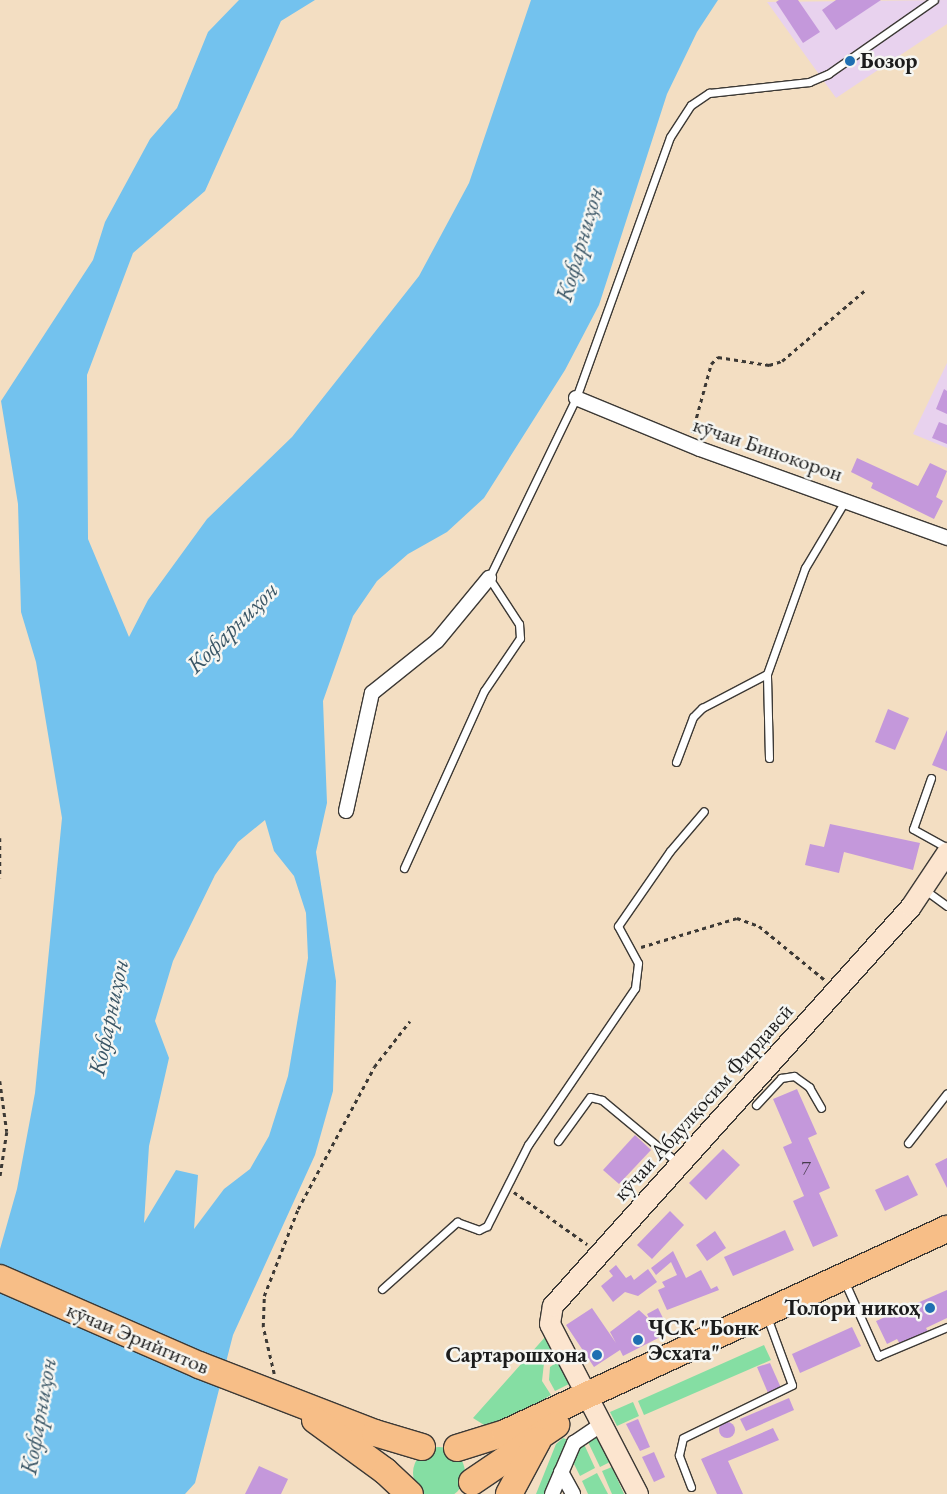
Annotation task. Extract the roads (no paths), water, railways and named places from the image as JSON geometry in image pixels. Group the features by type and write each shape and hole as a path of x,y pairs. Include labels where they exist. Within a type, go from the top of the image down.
{"highway":[{"path":"593,1408 947,1229"},
{"path":"457,1448 544,1424 593,1408 770,1322 947,1241"},
{"name":"кӯчаи Эрийгитов","path":"0,1278 99,1324 278,1393 366,1430 422,1447"},
{"name":"кӯчаи Эрийгитов","path":"278,1393 385,1471 410,1494"},
{"path":"470,1488 544,1424"},
{"path":"508,1494 544,1424"},
{"path":"410,1494 406,1467 422,1447 443,1443 457,1448 470,1462 470,1488"}],"street":[{"name":"кӯчаи Бинокорон","path":"576,398 688,444 947,538"},
{"path":"346,811 372,693 437,641 489,578"},
{"name":"кӯчаи Абдулқосим Фирдавсӣ","path":"638,1494 550,1324 553,1306 924,890 947,853"},
{"path":"552,1494 593,1408"},
{"path":"561,1472 573,1494"}],"lane":[{"path":"404,868 484,691 520,638 516,617 489,578 576,398 670,137 691,105 709,93 731,88 809,82 828,74 934,0"},
{"path":"769,758 767,674 804,568 846,500"},
{"path":"676,762 694,717 702,708 767,674"},
{"path":"931,778 913,830 947,848"},
{"path":"382,1289 458,1222 479,1230 487,1226 509,1188 528,1145 635,988 638,964 618,926 670,851 704,811"},
{"path":"924,890 947,906"},
{"path":"756,1105 781,1078 794,1076 809,1087 821,1108"},
{"path":"908,1143 947,1093"},
{"path":"558,1141 590,1097 602,1100 680,1164"},
{"path":"847,1287 878,1356 947,1327"},
{"path":"691,1487 679,1454 683,1438 792,1385 770,1322"}],"water":[{"name":"Кофарниҳон","path":"239,0 315,0 281,21 205,191 133,253 87,375 88,539 129,637 148,600 207,519 292,437 419,276 469,183 531,0 718,0 697,32 667,94 599,305 565,370 484,498 447,532 408,554 377,581 353,616 323,701 327,803 316,852 336,981 333,1091 315,1155 233,1335 195,1483 185,1494 0,1494 0,1249 17,1189 35,1093 62,818 36,662 21,612 18,504 1,401 93,260 105,222 150,139 177,108 208,32","holes":["265,820 274,851 294,876 306,913 308,958 288,1076 269,1136 250,1169 224,1189 194,1229 198,1175 176,1170 144,1223 149,1146 169,1058 155,1021 173,961 215,875 238,842"]}],"place":[{"name":"Бозор","path":"850,61"},
{"name":"Толори никоҳ","path":"930,1308"},
{"name":"ҶСК \"Бонк Эсхата\"","path":"638,1340"},
{"name":"Сартарошхона","path":"597,1355"}]}
